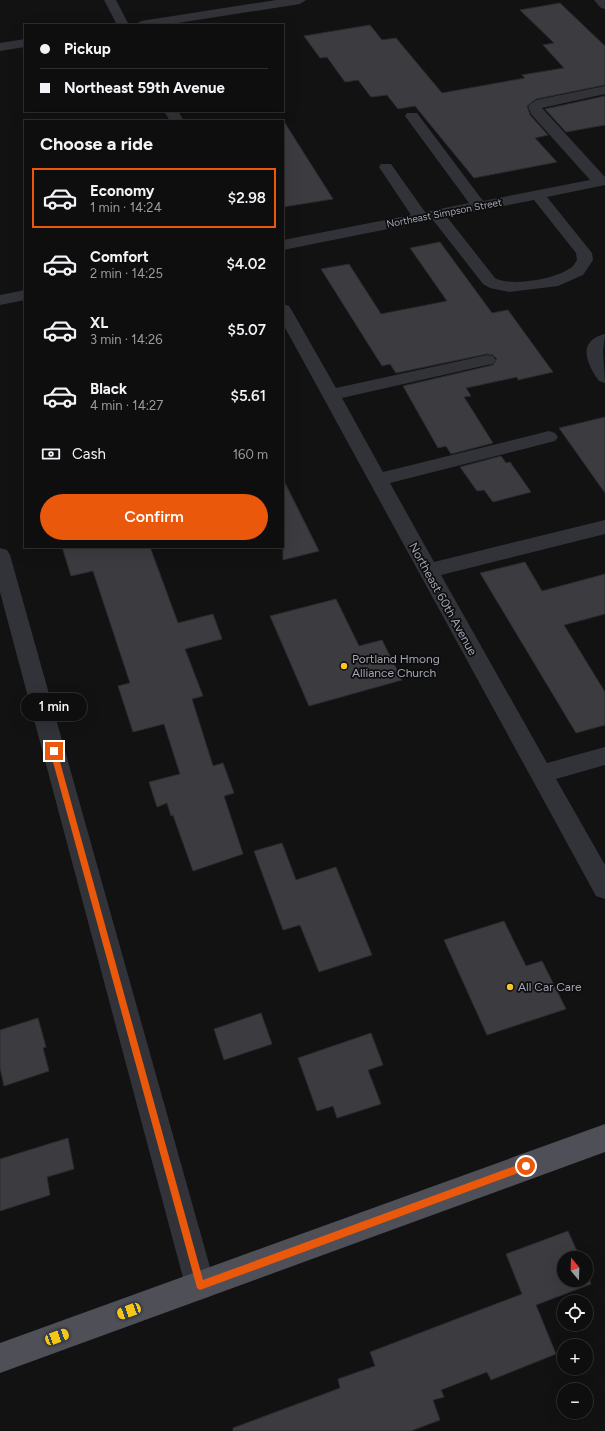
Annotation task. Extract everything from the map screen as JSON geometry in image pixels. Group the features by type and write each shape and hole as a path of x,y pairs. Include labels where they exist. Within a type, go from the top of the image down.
{"main road":[{"path":"0,1358 605,1138"}],"street":[{"path":"110,0 123,24"},
{"path":"147,24 300,0"},
{"path":"600,0 605,5"},
{"path":"0,47 24,43"},
{"path":"602,182 536,111 535,106 540,103 605,90"},
{"path":"412,116 479,206"},
{"path":"386,168 489,280 496,285 509,287 558,281 577,272 585,260 584,253 538,195"},
{"name":"Northeast Simpson Street","path":"284,245 602,182"},
{"path":"0,300 24,295"},
{"name":"Northeast 60th Avenue","path":"284,311 605,888"},
{"path":"605,339 599,341 594,353 596,366 605,377"},
{"path":"332,395 487,360"},
{"path":"378,480 548,437"},
{"path":"428,571 605,527"},
{"path":"0,555 200,1285"},
{"path":"541,774 605,756"}],"building":[{"path":"560,3 605,46 605,85 536,99 527,106 530,115 548,135 535,138 557,162 474,178 415,106 398,109 387,95 371,97 358,80 345,82 327,57 320,58 304,36 370,25 382,40 396,38 442,93 525,78 522,75 564,68 543,45 554,43 520,10"},
{"path":"605,96 605,125 566,132 545,109"},
{"path":"284,122 333,199 284,207"},
{"path":"440,242 492,313 508,310 553,372 518,380 517,377 466,388 471,396 464,397 493,443 451,454 446,446 438,448 403,386 493,365 497,359 493,355 487,354 396,373 390,364 382,366 321,269 349,264 381,314 447,301 410,248"},
{"path":"605,417 605,493 559,428"},
{"path":"501,456 506,463 510,462 531,492 493,502 484,490 477,491 460,467"},
{"path":"284,481 319,551 283,560 284,548"},
{"path":"62,548 150,548 178,623 213,614 222,639 185,649 203,696 192,699 213,766 223,763 234,793 224,796 243,854 193,871 173,815 171,816 167,803 157,807 149,782 180,774 164,724 133,732 118,686 130,683 93,571 71,576"},
{"path":"525,562 542,591 605,574 605,614 564,625 605,692 605,725 576,733 480,573"},
{"name":"Portland Hmong Alliance Church","path":"336,599 359,646 382,640 402,680 309,706 270,616"},
{"path":"282,843 296,880 336,867 372,955 319,972 300,925 283,930 254,851"},
{"name":"All Car Care","path":"504,921 526,966 542,961 566,1009 487,1035 444,940"},
{"path":"261,1013 272,1044 224,1060 214,1029"},
{"path":"38,1018 46,1047 43,1048 49,1071 4,1086 0,1068 0,1030"},
{"path":"371,1033 383,1065 368,1070 381,1104 337,1118 333,1106 317,1111 298,1058"},
{"path":"68,1138 74,1169 47,1177 50,1195 0,1211 0,1159"},
{"path":"568,1231 577,1251 557,1251 557,1287 583,1287 562,1295 557,1295 557,1297 536,1305 556,1354 491,1380 487,1372 441,1390 444,1397 433,1400 440,1420 411,1431 233,1431 233,1428 340,1388 338,1379 375,1366 370,1352 522,1294 506,1254"}],"place":[{"name":"Portland Hmong Alliance Church","path":"344,666"},
{"name":"All Car Care","path":"510,987"}],"route":[{"path":"54,751 200,1285 526,1166"}]}
